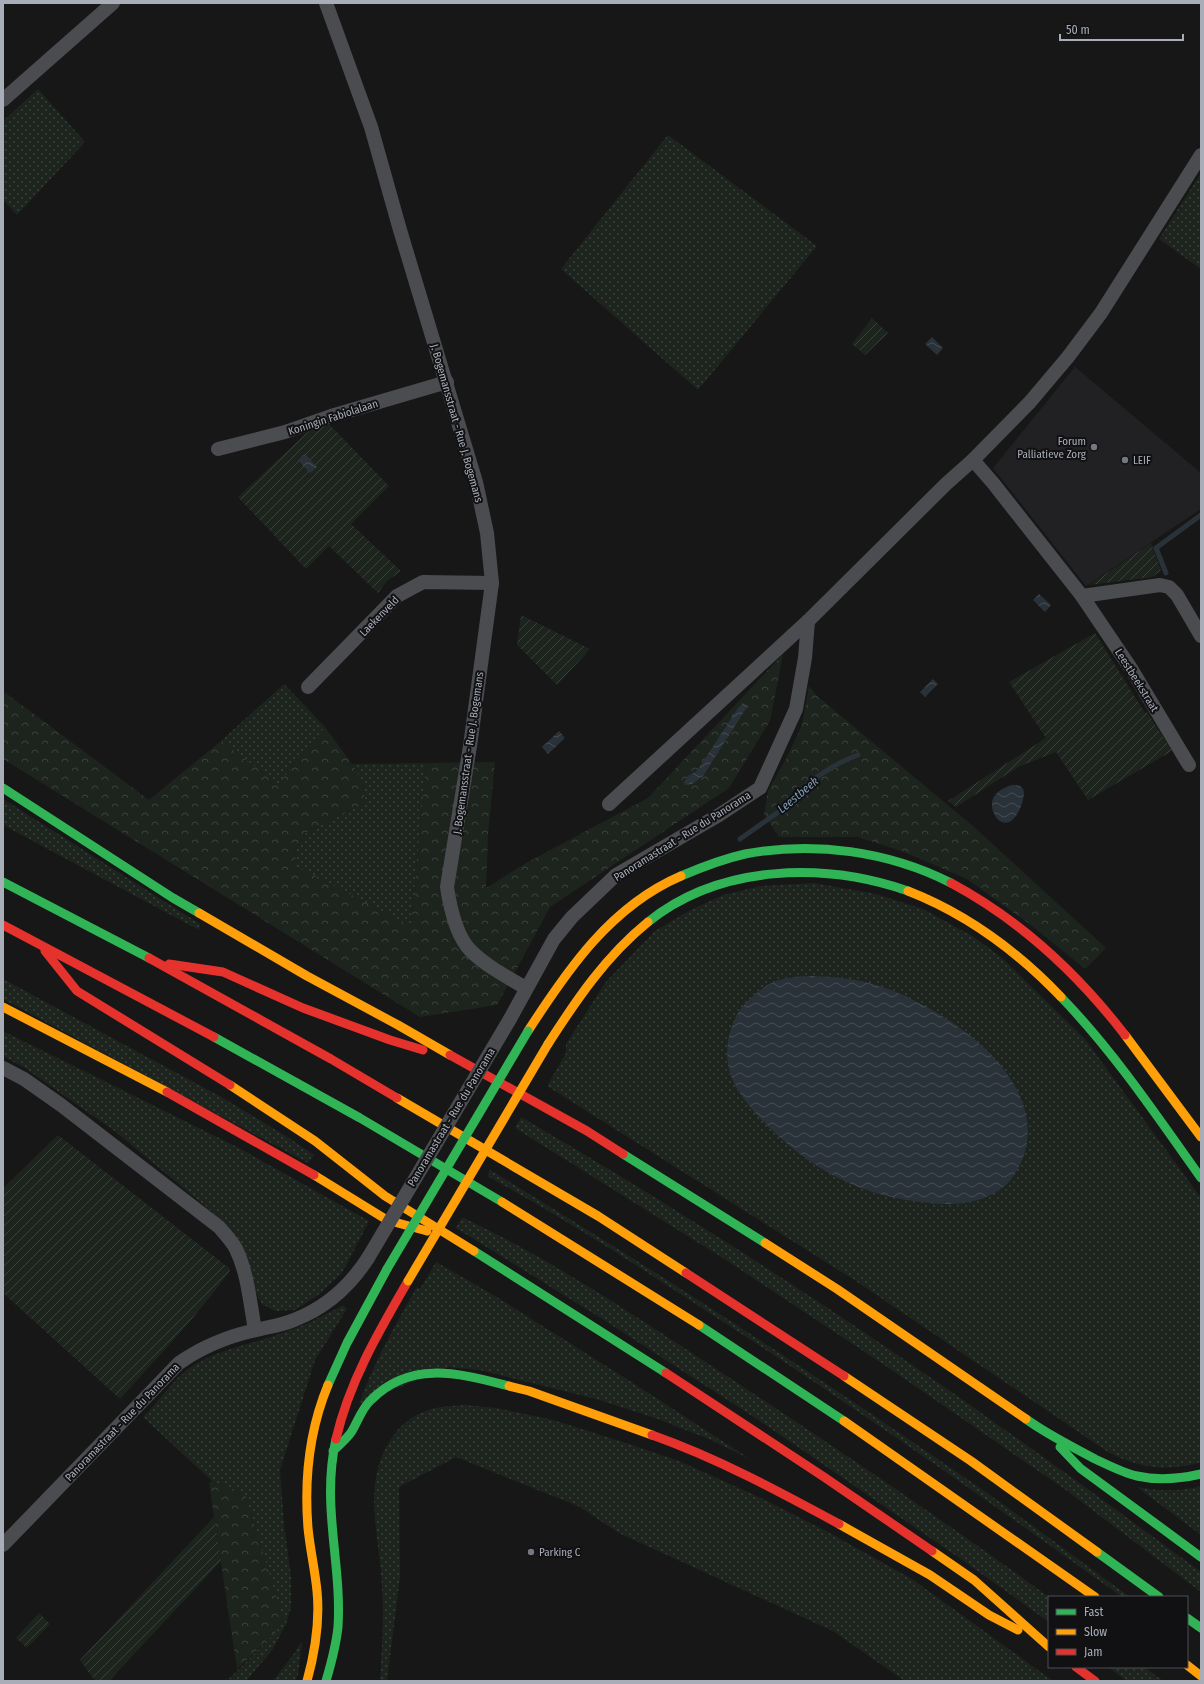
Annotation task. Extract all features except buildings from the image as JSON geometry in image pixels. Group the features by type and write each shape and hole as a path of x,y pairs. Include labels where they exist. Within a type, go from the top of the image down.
{"highway":[{"path":"3,788 173,898 307,976 398,1025 587,1131 837,1289 1050,1436 1112,1467 1136,1476 1158,1479 1177,1479 1201,1474"},
{"path":"307,1681 317,1640 318,1610 317,1583 312,1562 307,1499 307,1475 310,1447 322,1400 334,1369 387,1269 528,1031 562,979 600,934 621,914 660,886 715,861 761,851 806,848 854,851 894,860 938,877 969,892 994,909 1035,939 1071,974 1106,1011 1201,1137"},
{"path":"326,1681 338,1623 336,1561 331,1510 330,1480 333,1451 344,1406 356,1377 369,1350 408,1281 548,1044 577,999 603,965 632,935 659,915 686,899 712,887 741,879 772,874 819,872 855,876 890,884 925,898 960,915 992,936 1021,959 1089,1027 1144,1098 1201,1178"},
{"path":"3,882 156,962 331,1059 598,1216 788,1339 971,1461 1158,1596"},
{"path":"3,925 226,1043 395,1138 617,1273 840,1418 1094,1596"},
{"path":"39,944 77,991 246,1095 315,1141 385,1196 448,1237 642,1357 837,1486 974,1580 1046,1646"},
{"path":"156,962 223,972 303,1008 390,1040 460,1061"},
{"path":"3,1007 200,1109 294,1162 387,1220 448,1237"},
{"path":"333,1451 352,1432 356,1421 370,1400 389,1384 410,1376 437,1372 466,1375 529,1391 673,1442 760,1481 894,1554 930,1575 989,1615 1046,1646"},
{"path":"1050,1436 1080,1468 1201,1557"},
{"path":"1188,1619 1201,1628"},
{"path":"1188,1666 1201,1676"},
{"path":"1077,1668 1095,1681"}],"street":[{"path":"3,100 113,3"},
{"name":"J. Bogemansstraat - Rue J. Bogemans","path":"326,3 371,127 400,230 476,482 486,533 492,583 470,746 447,887 450,908 456,927 469,949 492,967 526,988"},
{"path":"609,804 808,621 946,484 973,460 1030,402 1092,326 1136,260 1201,154"},
{"name":"Koningin Fabiolalaan","path":"218,449 285,432 331,416 446,382"},
{"name":"Leestbeekstraat","path":"973,460 993,483 1082,596 1132,670 1189,765"},
{"name":"Laekenveld","path":"308,688 397,596 406,590 423,582 492,583"},
{"path":"1082,596 1160,585 1169,587 1177,595 1201,636"},
{"name":"Panoramastraat - Rue du Panorama","path":"3,1545 179,1363 191,1354 217,1342 294,1320 313,1311 344,1289 357,1275 510,1019 554,939 567,922 616,875 719,815 760,788 796,709 805,658 808,621"},
{"path":"3,1068 24,1079 61,1105 219,1227 236,1249 241,1262 247,1285 255,1330"}],"shaded area":[{"path":"1074,366 1201,473 1201,509 1086,586 993,468 1074,368"}],"green space":[{"path":"38,89 85,142 17,215 3,200 3,121"},
{"path":"668,135 817,246 698,390 561,269"},
{"path":"1201,173 1201,269 1159,239"},
{"path":"872,318 888,333 865,355 852,344"},
{"path":"327,422 389,486 351,524 401,571 387,581 378,593 329,546 306,569 238,497 312,428"},
{"path":"1151,543 1161,571 1152,577 1089,585"},
{"path":"521,615 590,649 557,685 517,645"},
{"path":"1095,633 1145,713 1147,712 1172,751 1088,800 1056,752 1020,766 956,807 948,801 1046,738 1009,682"},
{"path":"783,654 770,721 729,788 550,907 497,1005 420,1017 3,759 3,691 149,800 221,741 278,784 325,727 363,782 365,803 306,833 295,850 296,866 411,926 426,763 495,762 488,835 486,888 526,863 648,798"},
{"path":"284,684 325,727 278,784 221,741"},
{"path":"809,686 816,695 974,827 1106,948 1085,969 1031,925 967,879 904,852 858,837 779,837 764,815 768,791 786,759 802,725"},
{"path":"426,763 411,926 295,866 295,850 306,833 365,803 363,782 352,764"},
{"path":"3,799 200,924 199,930 3,825"},
{"path":"814,883 876,894 923,909 974,937 1002,958 1085,1039 1201,1198 1201,1462 1177,1467 1153,1467 1131,1462 1108,1452 856,1281 547,1086 566,1053 566,1044 605,983 655,931 689,911 723,895 761,886"},
{"path":"3,979 223,1098 314,1155 308,1163 3,999"},
{"path":"3,1031 239,1148 369,1221 342,1273 318,1295 295,1310 275,1311 262,1304 256,1293 237,1237 211,1211 116,1132 25,1068 3,1056"},
{"path":"521,1117 613,1172 749,1257 839,1315 963,1400 1201,1572 1201,1592 1066,1490 886,1366 726,1260 515,1128"},
{"path":"58,1135 229,1268 230,1271 191,1320 120,1399 3,1293 3,1188"},
{"path":"490,1170 731,1321 988,1493 1129,1596 1121,1596 917,1452 761,1346 599,1242 487,1176"},
{"path":"462,1217 527,1251 621,1307 798,1423 1008,1567 1048,1596 1048,1621 958,1557 763,1423 604,1320 456,1228"},
{"path":"436,1262 495,1296 750,1459 709,1439 655,1418 596,1399 480,1370 448,1367 359,1404 371,1373 393,1330 417,1287 420,1289"},
{"path":"343,1305 347,1309 315,1360 280,1470 284,1524 291,1577 291,1607 286,1624 273,1649 246,1681 227,1681 275,1633 283,1619 245,1494 212,1481 143,1417 184,1372 201,1361 223,1352 296,1328 320,1318"},
{"path":"465,1405 496,1408 553,1420 679,1461 763,1499 826,1531 912,1579 1053,1681 905,1681 833,1631 619,1533 578,1506 456,1457 399,1487 400,1577 387,1681 380,1681 383,1610 381,1568 374,1509 374,1490 377,1471 383,1453 393,1436 416,1415 435,1408"},
{"path":"212,1481 245,1494 283,1619 275,1633 237,1669 209,1483"},
{"path":"1201,1486 1201,1535 1137,1487 1169,1490"},
{"path":"214,1517 221,1561 109,1681 95,1681 80,1660"},
{"path":"39,1613 50,1624 27,1648 16,1638"},
{"path":"302,1641 298,1675 295,1681 273,1681 296,1651"},
{"path":"1109,1668 1145,1668 1163,1681 1127,1681"}],"water":[{"path":"932,337 943,348 937,355 925,344"},
{"path":"305,454 317,467 310,473 298,460"},
{"path":"1039,594 1051,605 1045,612 1033,600"},
{"path":"933,679 938,684 925,697 920,692"},
{"path":"743,703 747,707 703,776 692,784 685,785 684,782 688,776 697,771 738,708"},
{"path":"559,731 565,738 548,754 542,747"},
{"path":"1012,785 1020,786 1023,789 1024,797 1020,810 1016,816 1007,823 1002,822 997,819 993,811 992,801 999,791"},
{"path":"812,976 867,982 908,998 933,1011 958,1027 982,1046 1002,1067 1017,1091 1026,1116 1027,1142 1025,1153 1018,1169 1008,1183 1000,1190 981,1199 971,1202 951,1204 905,1200 881,1194 858,1187 816,1166 778,1136 760,1118 742,1095 731,1076 727,1048 732,1027 742,1007 765,987 786,978"}],"waterway":[{"name":"Leestbeek","path":"1166,573 1156,548 1201,515"},
{"name":"Leestbeek","path":"740,839 797,799 800,793 814,779 833,767 858,755"}],"traffic: fast":[{"path":"3,788 173,898 199,913"},
{"path":"681,876 729,858 745,854 771,850 824,849 876,856 902,863 951,883"},
{"path":"648,922 676,903 707,889 740,879 774,874 808,873 842,875 876,882 908,891"},
{"path":"3,882 149,958"},
{"path":"1061,997 1117,1062 1201,1178"},
{"path":"387,1269 528,1031"},
{"path":"214,1037 360,1118 502,1202"},
{"path":"623,1154 765,1243"},
{"path":"474,1251 666,1373"},
{"path":"328,1385 347,1343 387,1269"},
{"path":"699,1325 844,1421"},
{"path":"333,1451 350,1434 368,1403 386,1387 403,1379 420,1374 455,1374 509,1386"},
{"path":"1026,1419 1051,1435 1095,1459 1132,1475 1161,1479 1201,1474"},
{"path":"326,1681 335,1648 338,1627 337,1580 331,1511 332,1464 336,1439"},
{"path":"1060,1447 1080,1468 1201,1557"},
{"path":"1097,1552 1158,1596"},
{"path":"1188,1619 1201,1628"}],"traffic: slow":[{"path":"528,1031 559,985 593,942 612,922 633,904 656,889 681,876"},
{"path":"908,891 951,911 990,935 1027,964 1061,997"},
{"path":"199,913 307,976 450,1055"},
{"path":"548,1044 593,979 619,949 648,922"},
{"path":"3,1007 167,1092"},
{"path":"1125,1035 1201,1137"},
{"path":"408,1281 548,1044"},
{"path":"230,1085 315,1141 385,1196 474,1251"},
{"path":"397,1098 598,1216 686,1273"},
{"path":"314,1175 387,1220 427,1231"},
{"path":"502,1202 699,1325"},
{"path":"765,1243 837,1289 1026,1419"},
{"path":"844,1376 971,1461 1097,1552"},
{"path":"307,1681 314,1648 318,1614 316,1583 308,1528 307,1491 309,1455 316,1420 328,1385"},
{"path":"509,1386 529,1391 652,1435"},
{"path":"844,1421 1094,1596"},
{"path":"839,1524 930,1575 989,1615 1018,1630"},
{"path":"932,1551 974,1580 1048,1646"},
{"path":"1188,1666 1201,1676"}],"traffic: jam":[{"path":"951,883 1001,914 1046,950 1088,991 1125,1035"},
{"path":"3,925 214,1037"},
{"path":"45,951 77,991 230,1085"},
{"path":"149,958 331,1059 397,1098"},
{"path":"169,964 223,972 303,1008 390,1040 423,1050"},
{"path":"450,1055 587,1131 623,1154"},
{"path":"167,1092 314,1175"},
{"path":"686,1273 844,1376"},
{"path":"336,1439 349,1397 366,1357 408,1281"},
{"path":"666,1373 824,1477 932,1551"},
{"path":"652,1435 724,1465 770,1487 839,1524"},
{"path":"1077,1668 1095,1681"}],"place":[{"name":"Forum Palliatieve Zorg","path":"1094,447"},
{"name":"LEIF","path":"1125,460"},
{"name":"Parking C","path":"531,1552"}]}
